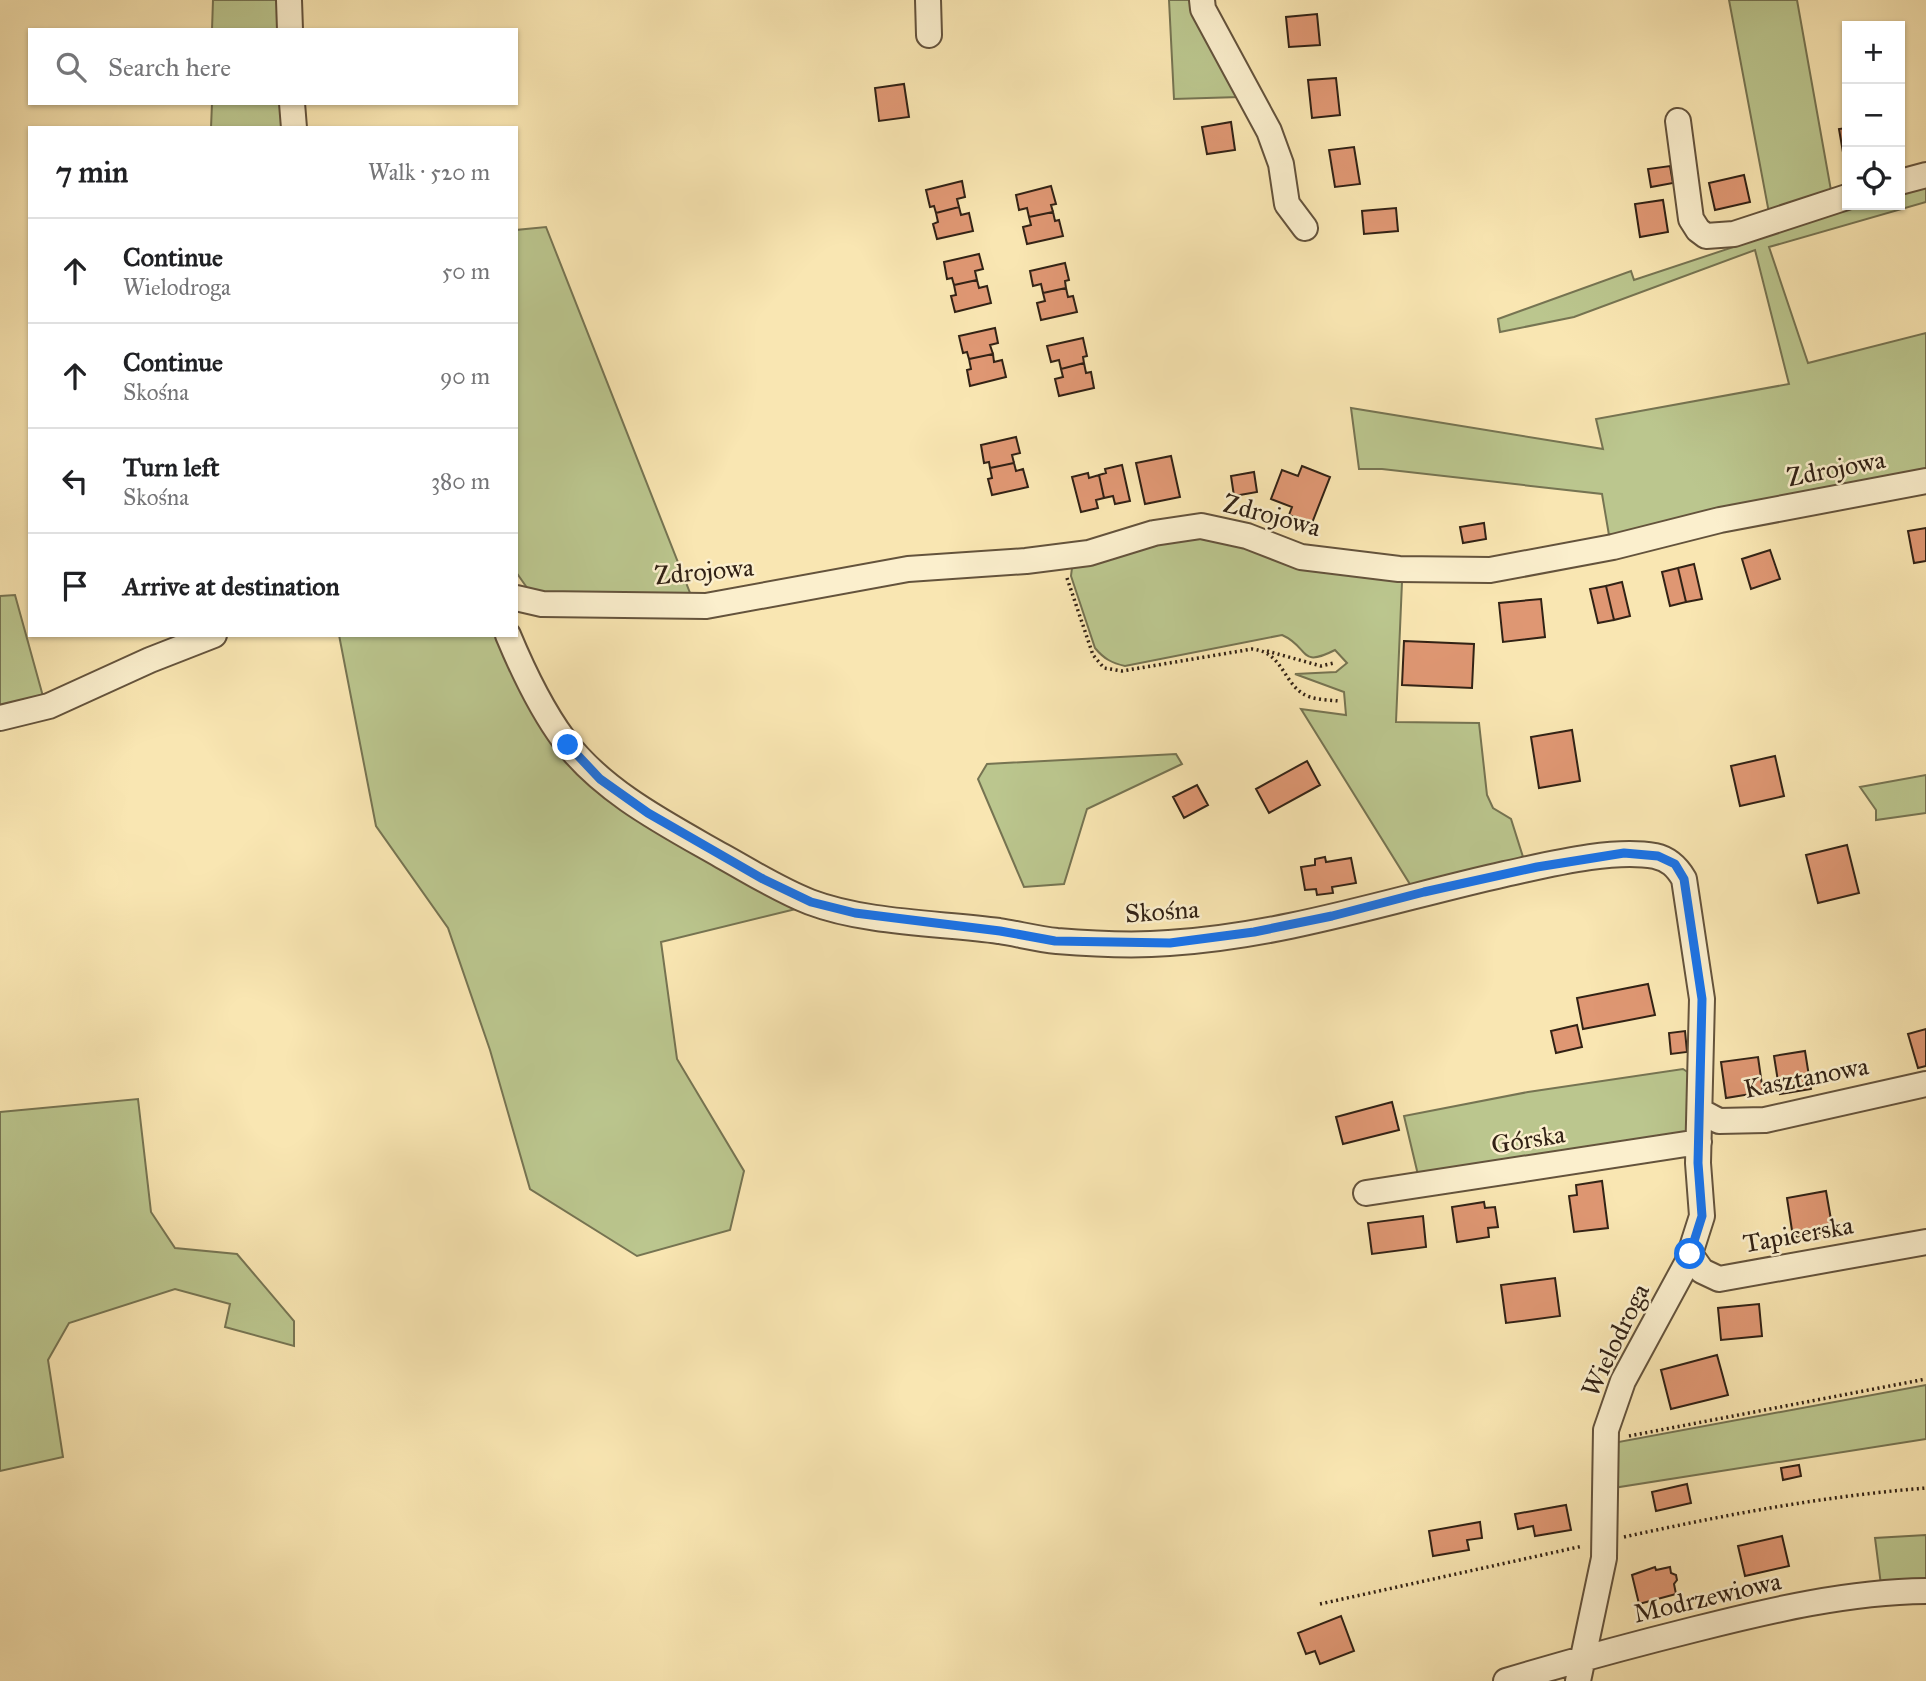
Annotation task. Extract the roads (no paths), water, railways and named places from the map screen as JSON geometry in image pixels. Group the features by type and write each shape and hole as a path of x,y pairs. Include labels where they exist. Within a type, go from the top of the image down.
{"street":[{"path":"289,0 290,28"},
{"path":"928,0 929,35"},
{"path":"1202,0 1203,9 1269,131 1281,164 1287,204 1305,228"},
{"path":"292,105 294,126"},
{"path":"1678,121 1691,219 1706,236 1734,233 1842,199"},
{"path":"1905,181 1926,175"},
{"name":"Zdrojowa","path":"518,598 542,604 706,606 908,569 1089,553 1154,533 1201,526 1247,536 1301,557 1399,569 1490,570 1613,547 1720,520 1926,481"},
{"path":"0,718 48,706 209,637"},
{"name":"Skośna","path":"509,637 564,741 600,779 648,813 763,879 811,902 855,913 1000,931 1055,941 1170,943 1254,932 1332,916 1537,867 1624,853 1658,856 1675,864 1684,879 1691,920 1702,999 1699,1111"},
{"name":"Kasztanowa","path":"1699,1111 1719,1121 1765,1120 1926,1084"},
{"name":"Wielodroga","path":"1578,1681 1604,1558 1606,1430 1623,1381 1690,1254 1702,1216 1699,1111"},
{"name":"Górska","path":"1366,1193 1699,1143"},
{"name":"Tapicerska","path":"1690,1254 1702,1271 1719,1279 1926,1242"},
{"name":"Modrzewiowa","path":"1506,1681 1584,1657 1766,1611 1843,1598 1926,1591"}]}
